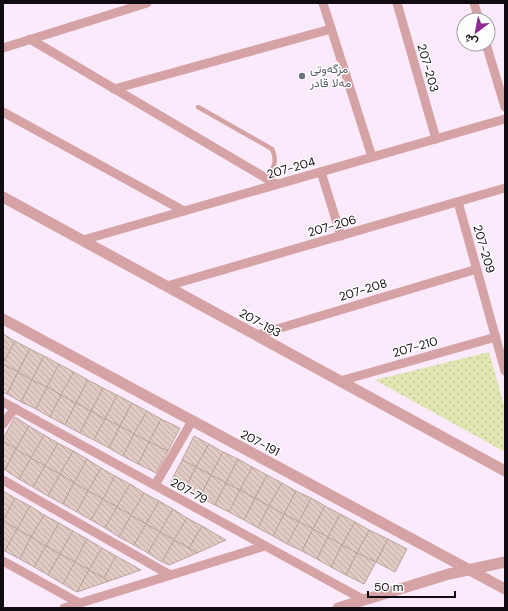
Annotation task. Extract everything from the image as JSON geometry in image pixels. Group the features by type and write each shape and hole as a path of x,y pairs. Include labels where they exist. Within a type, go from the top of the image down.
{"street":[{"path":"3,48 145,3"},
{"path":"323,3 372,157"},
{"name":"207-203","path":"397,3 436,139"},
{"path":"114,89 331,29"},
{"path":"30,39 272,182"},
{"path":"488,52 505,107"},
{"path":"3,112 184,211"},
{"name":"207-204","path":"83,240 184,211 272,182 321,172 505,119"},
{"path":"321,172 342,236"},
{"name":"207-206","path":"167,286 505,188"},
{"name":"207-193","path":"3,197 505,471"},
{"name":"207-209","path":"458,202 505,371"},
{"name":"207-208","path":"256,335 477,269"},
{"name":"207-191","path":"3,319 505,589"},
{"name":"207-210","path":"340,381 496,337"},
{"name":"207-79","path":"3,402 364,600"},
{"path":"3,424 15,408"},
{"path":"155,486 192,420"},
{"path":"3,480 170,575"},
{"path":"64,608 265,546"},
{"path":"3,561 79,603"},
{"path":"338,608 467,569 505,562"}],"lane":[{"path":"198,107 272,149 276,156 272,182"}],"green space":[{"path":"489,352 505,409 505,452 375,380"}],"building":[{"path":"3,334 15,341 3,364"},
{"path":"15,341 30,349 18,372 3,364"},
{"path":"30,349 44,356 32,380 18,372"},
{"path":"44,356 59,364 47,387 32,380"},
{"path":"3,364 18,372 7,394 3,392"},
{"path":"59,364 74,372 61,395 47,387"},
{"path":"18,372 32,380 21,402 7,394"},
{"path":"74,372 88,380 76,403 61,395"},
{"path":"32,380 47,387 36,409 21,402"},
{"path":"88,380 103,388 91,411 76,403"},
{"path":"47,387 61,395 50,417 36,409"},
{"path":"103,388 117,395 105,419 91,411"},
{"path":"61,395 76,403 65,425 50,417"},
{"path":"117,395 132,403 120,426 105,419"},
{"path":"76,403 91,411 80,433 65,425"},
{"path":"132,403 147,411 134,434 120,426"},
{"path":"91,411 105,419 94,440 80,433"},
{"path":"147,411 161,419 149,442 134,434"},
{"path":"15,417 29,426 16,449 3,441 3,438"},
{"path":"105,419 120,426 109,448 94,440"},
{"path":"161,419 180,428 168,451 149,442"},
{"path":"29,426 44,435 31,458 16,449"},
{"path":"120,426 134,434 123,456 109,448"},
{"path":"134,434 149,442 138,464 123,456"},
{"path":"44,435 58,443 45,466 31,458"},
{"path":"194,436 209,444 196,467 182,460"},
{"path":"3,441 16,449 5,470 3,469"},
{"path":"149,442 168,451 156,473 138,464"},
{"path":"58,443 73,451 60,474 45,466"},
{"path":"209,444 223,452 211,475 196,467"},
{"path":"16,449 31,458 19,479 5,470"},
{"path":"73,451 87,459 74,483 60,474"},
{"path":"223,452 238,459 226,483 211,475"},
{"path":"31,458 45,466 33,487 19,479"},
{"path":"87,459 101,468 88,491 74,483"},
{"path":"238,459 252,467 240,490 226,483"},
{"path":"182,460 196,467 185,489 171,481"},
{"path":"45,466 60,474 48,496 33,487"},
{"path":"196,467 211,475 200,497 185,489"},
{"path":"252,467 267,475 255,498 240,490"},
{"path":"101,468 115,476 103,499 88,491"},
{"path":"60,474 74,483 63,504 48,496"},
{"path":"211,475 226,483 215,505 200,497"},
{"path":"267,475 282,483 269,506 255,498"},
{"path":"115,476 130,484 117,507 103,499"},
{"path":"74,483 88,491 77,512 63,504"},
{"path":"226,483 240,490 229,512 215,505"},
{"path":"282,483 296,491 284,514 269,506"},
{"path":"130,484 144,493 131,515 117,507"},
{"path":"240,490 255,498 244,520 229,512"},
{"path":"3,491 15,498 3,521"},
{"path":"88,491 103,499 91,520 77,512"},
{"path":"296,491 311,498 299,522 284,514"},
{"path":"144,493 159,501 146,524 131,515"},
{"path":"15,498 30,506 17,529 3,521"},
{"path":"255,498 269,506 258,528 244,520"},
{"path":"311,498 325,506 313,529 299,522"},
{"path":"103,499 117,507 105,528 91,520"},
{"path":"159,501 173,509 160,532 146,524"},
{"path":"30,506 44,515 31,537 17,529"},
{"path":"269,506 284,514 273,536 258,528"},
{"path":"325,506 340,514 328,537 313,529"},
{"path":"117,507 131,515 119,537 105,528"},
{"path":"173,509 187,518 174,540 160,532"},
{"path":"284,514 299,522 287,544 273,536"},
{"path":"340,514 355,522 342,545 328,537"},
{"path":"44,515 59,523 46,546 31,537"},
{"path":"131,515 146,524 134,545 119,537"},
{"path":"187,518 202,526 189,548 174,540"},
{"path":"3,521 17,529 5,551 3,550"},
{"path":"299,522 313,529 302,551 287,544"},
{"path":"355,522 369,530 357,553 342,545"},
{"path":"59,523 73,531 60,554 46,546"},
{"path":"146,524 160,532 148,553 134,545"},
{"path":"202,526 226,540 197,553 189,548"},
{"path":"17,529 31,537 20,559 5,551"},
{"path":"313,529 328,537 317,559 302,551"},
{"path":"369,530 388,539 376,562 357,553"},
{"path":"73,531 87,539 75,562 60,554"},
{"path":"160,532 174,540 162,562 148,553"},
{"path":"31,537 46,546 34,567 20,559"},
{"path":"328,537 342,545 331,567 317,559"},
{"path":"87,539 102,548 89,570 75,562"},
{"path":"388,539 407,549 395,572 376,562"},
{"path":"174,540 197,553 169,565 162,562"},
{"path":"342,545 357,553 346,575 331,567"},
{"path":"46,546 60,554 48,575 34,567"},
{"path":"102,548 116,556 104,578 89,570"},
{"path":"357,553 376,562 364,584 346,575"},
{"path":"60,554 75,562 63,584 48,575"},
{"path":"116,556 141,570 109,581 104,578"},
{"path":"75,562 89,570 77,592 63,584"},
{"path":"89,570 109,581 77,592"}],"place":[{"name":"مزگەوتی مەلا قادر","path":"302,76"}]}
